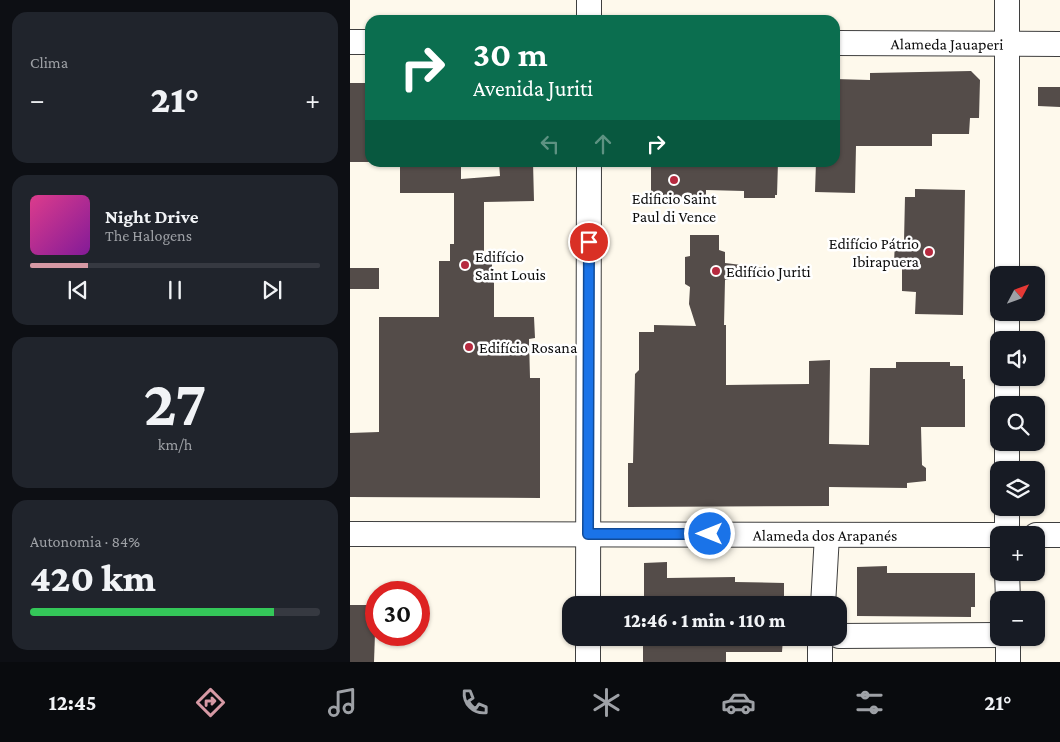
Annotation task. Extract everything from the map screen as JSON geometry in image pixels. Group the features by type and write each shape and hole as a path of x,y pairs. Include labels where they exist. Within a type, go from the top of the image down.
{"street":[{"path":"589,15 590,0"},
{"path":"1007,0 1007,266"},
{"path":"350,42 365,42"},
{"name":"Alameda Jauaperi","path":"840,43 1060,44"},
{"path":"588,596 589,167"},
{"name":"Alameda dos Arapanés","path":"350,534 990,535"},
{"path":"823,596 826,535"},
{"path":"1045,535 1060,536"},
{"path":"847,636 990,635"},
{"path":"588,646 588,662"},
{"path":"820,646 820,662"},
{"path":"1008,646 1008,662"}],"building":[{"path":"971,71 980,80 979,118 970,118 969,134 932,134 932,146 856,146 855,193 815,192 816,167 840,167 840,79 870,80 870,73"},
{"path":"350,83 365,83 365,162 350,162"},
{"path":"1038,87 1060,87 1060,107 1038,106"},
{"path":"400,167 461,167 461,179 500,176 499,167 533,167 534,201 484,202 484,258 492,259 492,269 494,269 494,317 534,317 535,338 529,339 530,378 540,378 540,498 350,497 350,433 379,432 379,317 439,317 439,261 450,261 450,244 454,244 454,193 400,193"},
{"path":"651,167 778,167 777,195 775,195 775,198 744,198 744,191 706,190 706,198 663,197 663,193 651,193"},
{"name":"Edifício Pátrio Ibirapuera","path":"915,189 965,190 963,315 915,314 916,292 902,291 902,264 894,263 895,241 904,241 905,197 915,197"},
{"path":"690,235 719,235 719,250 725,252 725,263 766,268 766,271 725,280 726,385 809,384 809,361 830,360 829,444 869,445 870,368 896,368 896,362 950,362 950,366 963,366 963,379 965,379 965,427 921,427 922,465 926,468 926,481 907,483 907,488 829,487 829,506 628,507 628,463 633,463 635,374 639,370 639,332 654,332 654,325 696,326 689,304 690,287 685,284 685,257 690,256"},
{"path":"350,268 379,268 379,289 350,289"},
{"path":"667,562 667,578 735,577 735,582 784,583 784,596 644,596 644,563"},
{"path":"887,566 887,573 975,573 975,607 971,607 971,617 857,616 857,567"},
{"path":"350,605 365,605 365,646 375,646 374,662 350,662"},
{"path":"643,646 782,646 782,652 726,652 726,662 643,662"}],"place":[{"name":"Edificio Saint Paul di Vence","path":"674,180"},
{"name":"Edifício Pátrio Ibirapuera","path":"929,252"},
{"name":"Edifício Saint Louis","path":"465,265"},
{"name":"Edifício Juriti","path":"716,271"},
{"name":"Edifício Rosana","path":"469,347"}],"route":[{"path":"589,242 588,534 710,534"}]}
